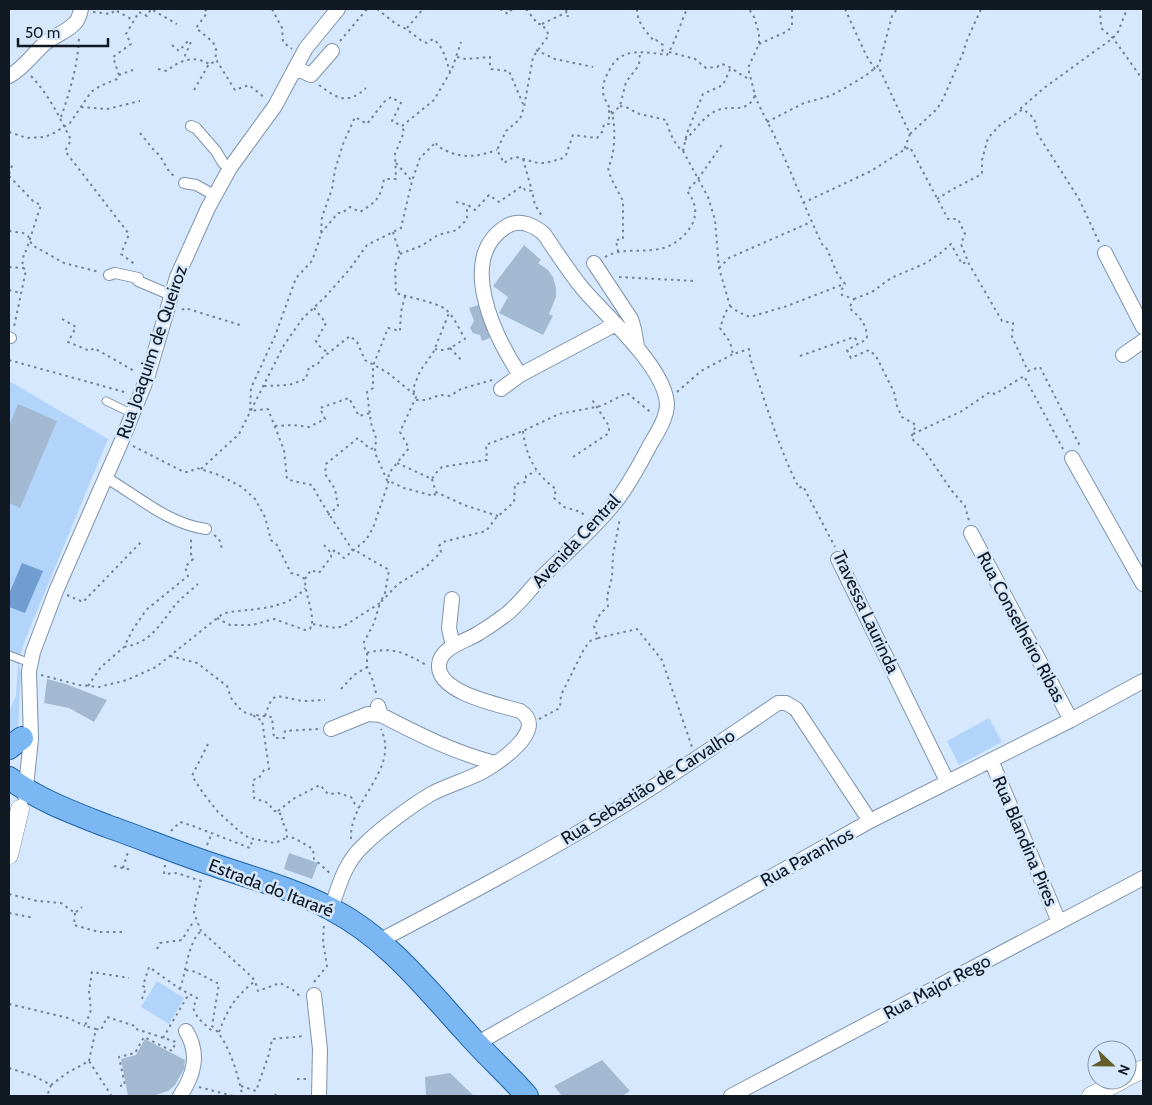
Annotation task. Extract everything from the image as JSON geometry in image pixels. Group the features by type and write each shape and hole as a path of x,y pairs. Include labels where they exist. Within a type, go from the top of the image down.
{"main road":[{"name":"Estrada do Itararé","path":"18,791 201,861 327,906 356,923 380,941 412,970 519,1091"}],"street":[{"name":"Rua Joaquim de Queiroz","path":"18,791 20,736 30,667 39,632 133,414 147,378 169,301 190,246 230,168 275,106 314,38 338,9"},
{"path":"9,76 21,68 42,46 72,27 80,13"},
{"path":"298,63 310,76 332,51"},
{"path":"191,126 196,128 230,168"},
{"path":"184,183 196,185 214,196"},
{"path":"517,377 498,337 483,292 481,280 482,264 494,237 501,230 514,223 528,224 539,229 544,234 578,283 637,347 655,373 667,402"},
{"path":"1105,253 1143,327"},
{"path":"594,263 630,319 637,347"},
{"path":"110,275 115,273 138,278 138,280 169,301"},
{"path":"500,389 517,377 616,324"},
{"path":"1123,355 1143,342"},
{"name":"Avenida Central","path":"453,646 478,634 505,616 616,501 644,456 662,422 667,402"},
{"path":"1073,455 1143,584"},
{"path":"105,477 159,511 192,527 206,530"},
{"name":"Rua Conselheiro Ribas","path":"971,534 1071,720"},
{"name":"Travessa Laurinda","path":"838,559 947,781"},
{"path":"327,906 350,861 356,853 383,829 431,794 477,774 495,763 521,742 526,735 529,724 525,714 476,698 457,689 445,680 440,670 441,658 453,646 449,628 452,599"},
{"name":"Rua Paranhos","path":"476,1044 870,821 1071,720 1143,681"},
{"name":"Rua Sebastião de Carvalho","path":"380,941 462,898 592,825 697,758 778,703 786,703 796,709 807,723 870,821"},
{"path":"331,729 378,711 448,748 495,763"},
{"name":"Rua Blandina Pires","path":"992,760 1059,922"},
{"path":"9,855 18,791"},
{"name":"Rua Major Rego","path":"731,1096 1143,878"},
{"path":"314,996 312,1035 320,1049 317,1094"},
{"path":"180,1096 194,1067 195,1058 193,1047 186,1031"},
{"path":"1091,1096 1103,1090"}],"lane":[{"path":"106,401 133,414"},
{"path":"9,655 30,667"}],"path":[{"path":"120,75 114,58 131,44 126,34 138,12 147,16 151,9 177,24"},
{"path":"205,9 207,13 196,28 213,42 217,52 215,58 235,90 249,85 275,106"},
{"path":"272,9 282,28 283,42 298,63"},
{"path":"332,51 367,9"},
{"path":"377,9 422,41 427,42 433,39 438,42 443,50 450,72"},
{"path":"406,29 423,9"},
{"path":"500,9 508,14 512,9"},
{"path":"526,9 538,24 542,24 549,35 536,50 533,57 520,118 506,131 498,150 504,163 516,157 531,162 545,163 561,159 566,155 573,135 597,138 602,132 604,124 609,124 609,106"},
{"path":"566,9 568,17"},
{"path":"637,9 638,19 642,27 654,41 656,40 663,45 662,54"},
{"path":"618,252 616,240 623,239 623,201 608,168 613,160 612,114 602,90 611,66 622,55 640,52 667,55 687,9"},
{"path":"749,9 754,17 759,33 759,44 748,68 755,95 823,246 827,249 837,273 845,284"},
{"path":"759,44 788,31 792,25 792,9"},
{"path":"845,9 866,55 875,69 880,70 910,134"},
{"path":"767,122 804,103 830,96 875,69 879,65 892,16 897,9"},
{"path":"904,150 910,134 928,119 943,99 982,9"},
{"path":"1100,9 1101,28 1113,38 1143,80"},
{"path":"937,199 982,174 982,160 988,138 1000,125 1023,109 1044,88 1113,38 1118,32 1127,9"},
{"path":"60,118 72,86 77,60 80,13 111,14 115,10 134,20"},
{"path":"542,24 567,12"},
{"path":"172,45 179,51 188,41 192,42 183,60"},
{"path":"402,126 434,100 457,57 461,42"},
{"path":"536,50 554,59 592,67"},
{"path":"612,114 620,106 626,82 639,65 640,52"},
{"path":"669,52 694,59 706,68 717,68 721,64 731,67 739,74 750,79"},
{"path":"457,57 466,59 490,57 491,69 509,72 524,106"},
{"path":"158,69 167,71 177,62 183,60 200,59 209,64"},
{"path":"194,90 209,64 217,61"},
{"path":"683,150 703,94 723,86 731,67"},
{"path":"21,68 41,86 60,118 71,140 65,151 130,234 120,254 136,266"},
{"path":"9,132 27,138 45,137 70,123 91,92 117,79 120,75 133,70"},
{"path":"310,76 332,94 342,98 350,99 366,88"},
{"path":"685,140 711,114 720,110 744,107 753,100 755,95"},
{"path":"250,411 251,388 275,336 296,278 312,260 321,233 322,216 332,189 335,170 354,116 367,124 384,102 391,97 401,103 392,121 402,126 404,132 395,154 396,179 384,178 381,194 374,203 360,212 350,207 342,213 338,213 321,233"},
{"path":"81,107 107,109 140,101"},
{"path":"620,106 629,108 636,113 666,120 672,137 679,148 683,150 708,198 716,220 719,268 730,306 738,312 750,316 787,306 845,284"},
{"path":"1023,109 1032,116 1037,124 1038,133 1079,199 1105,253"},
{"path":"140,133 160,156 170,173 184,183"},
{"path":"201,469 239,434 284,345 303,318 349,270 367,245 401,228 420,158 436,142 437,146 445,151 464,156 480,156 498,150"},
{"path":"594,263 610,254 660,249 680,239 693,223 696,206 693,198 687,191 698,179 723,143"},
{"path":"803,203 871,171 910,147 948,219 958,219 965,234 961,244 968,261 1002,321 1012,323 1012,337 1028,371 1040,367 1073,455"},
{"path":"523,159 535,205 546,222"},
{"path":"10,338 26,270 23,268 24,252 26,251 41,205 34,202 9,175 13,163"},
{"path":"396,163 412,182"},
{"path":"456,202 466,204 476,210 489,195 499,202 522,186 525,190 532,191"},
{"path":"400,254 421,246 438,235 458,230 467,219 466,204"},
{"path":"719,268 729,258 812,222"},
{"path":"9,231 23,233 32,244 64,263 110,275"},
{"path":"393,232 400,254 395,266 396,293 437,304 444,308 465,339 443,351 435,349"},
{"path":"845,284 842,295 854,298 872,292 891,278 926,262 951,244 962,264 968,261"},
{"path":"9,267 23,268"},
{"path":"601,276 695,280"},
{"path":"9,290 20,293"},
{"path":"405,296 401,312 400,331 388,328 373,366 373,388 367,392 367,403 376,438 375,453 387,480 404,488 434,496 436,492"},
{"path":"854,298 849,308 862,319 867,331 867,339 847,350 852,358 869,350 876,356 894,392 902,418 916,426 911,438 924,450 952,491 966,506 971,534"},
{"path":"169,301 181,310 185,308 240,325"},
{"path":"667,402 684,384 701,371 734,354 730,342 720,328 725,313 730,306"},
{"path":"314,308 326,323 316,341 328,353"},
{"path":"331,553 335,550 344,558 366,540 373,528 388,484 389,473 409,448 400,432 416,398 413,389 420,371 435,349 449,314"},
{"path":"62,319 76,327 68,342 90,351 94,348 147,378"},
{"path":"264,386 289,385 306,379 309,368 317,365 328,353 350,336 357,342 365,360 388,373 416,398 426,400 440,395 450,396 461,388 493,380 517,377"},
{"path":"800,356 854,337 859,343"},
{"path":"450,348 463,362"},
{"name":"Travessa Laurinda","path":"734,354 749,349 750,363 758,380 781,449 799,488 802,486 840,556 838,559"},
{"path":"9,360 140,396"},
{"path":"913,434 962,411 990,392 995,394 1024,376 1073,455"},
{"path":"432,479 442,467 487,460 486,445 523,431 559,414 597,407 627,393 662,422"},
{"path":"275,426 293,425 309,427 325,419 320,408 349,398 359,416 370,412"},
{"path":"573,457 609,434 609,426 591,398"},
{"path":"250,411 268,409 284,450 288,478 292,481 312,485 328,515 353,551"},
{"path":"523,431 525,447 536,471 556,489 554,498 564,507 580,512 594,525"},
{"path":"328,515 338,506 335,489 325,474 326,464 358,438 370,449 375,448"},
{"path":"122,440 184,472 197,468 201,469 219,475 242,487 255,500 265,517 271,540 278,545 291,573 305,578"},
{"path":"397,463 432,479 436,492 498,516"},
{"path":"312,624 336,628 344,626 380,603 398,584 426,567 441,552 439,546 443,542 486,531 498,516 514,502 516,484 526,482 526,476 536,471"},
{"path":"598,638 594,626 600,614 608,606 607,597 620,518 616,501"},
{"path":"88,686 101,667 124,646 146,610 188,576 184,567 193,559 191,554 192,527"},
{"path":"206,530 219,539 222,544 221,552"},
{"path":"56,591 83,602 141,542"},
{"path":"324,545 331,553"},
{"path":"356,548 358,552 389,570 385,592 374,623 364,642 367,653 367,667 373,681 385,737 382,765 352,824 351,837 356,853"},
{"path":"217,618 230,625 252,625 274,619 305,630 310,629 313,614 305,588 305,578 311,570 319,573 331,557 331,553"},
{"path":"124,646 135,645 153,633 174,606 198,584"},
{"path":"30,667 53,678 88,686 99,687 127,680 156,667 226,612 285,604 302,593 305,588"},
{"path":"529,724 560,708 561,695 580,656 590,642 598,638 637,628 662,660 697,758"},
{"path":"367,653 386,649 393,650 408,654 436,670 440,670"},
{"path":"170,656 197,663 227,686 231,698 247,714 272,717 274,738 284,738 285,731 331,729"},
{"path":"341,688 354,675 367,667"},
{"path":"265,716 270,702 276,696 308,701 325,700"},
{"path":"254,715 255,718 262,720 269,769 264,770 259,778 253,780 254,798 268,803 274,811 278,811 283,818 281,820 286,828 287,837"},
{"path":"208,744 192,776 202,793 218,812 249,838 275,843 287,837 294,838 313,849 314,859 340,881"},
{"path":"278,811 293,799 320,785 328,794 338,793 351,797 359,808"},
{"path":"180,822 250,848 253,838"},
{"path":"114,866 132,870"},
{"path":"169,874 177,873 201,881 194,913 200,931 217,944 255,982 258,992 280,983 293,990 302,998 314,996 314,981 327,966 323,942 327,906"},
{"path":"9,894 37,901 61,903 74,913"},
{"path":"74,913 82,907"},
{"path":"9,913 34,918"},
{"path":"74,913 74,925 99,932 125,932"},
{"path":"157,949 160,943 165,941 182,940 191,925 196,922"},
{"path":"180,989 192,945 200,931"},
{"path":"142,999 146,988 143,986 149,967 186,994 197,998 193,1008 195,1013 213,1032"},
{"path":"186,970 196,972 219,984 212,1026 219,1032 236,1066 244,1096"},
{"path":"85,1026 90,1010 89,990 92,972 129,978"},
{"path":"219,1032 237,996 255,982"},
{"path":"163,1038 186,994"},
{"path":"9,1004 68,1018 85,1026 101,1030 107,1017 176,1042 172,1050 144,1037 135,1053 119,1057 125,1085 120,1086"},
{"path":"96,1029 89,1061 111,1096"},
{"path":"240,1086 256,1091 269,1054 272,1039 312,1035"},
{"path":"47,1096 51,1086 67,1073 89,1061"},
{"path":"9,1068 34,1076 51,1086"},
{"path":"187,1084 233,1096"}],"shaded area":[{"path":"9,381 108,439 21,652 19,661 21,672 18,730 9,740 9,711 16,696 18,664 9,659"},
{"path":"22,563 43,571 25,613 9,607 9,594"},
{"path":"989,718 1002,742 959,765 947,741"},
{"path":"157,981 184,998 169,1024 141,1007"}],"building":[{"path":"524,245 541,260 538,263 548,270 553,277 556,288 556,297 549,314 553,316 543,335 499,313 508,297 493,286"},
{"path":"478,305 490,338 482,341 480,335 473,333 470,328 474,321 469,308"},
{"path":"18,404 57,421 20,508 9,503 9,426"},
{"path":"47,679 66,684 107,700 94,722 69,708 44,703"},
{"path":"289,853 318,863 312,879 284,869"},
{"path":"145,1039 185,1060 184,1069 175,1085 168,1091 153,1096 128,1096 121,1059 136,1055"},
{"path":"602,1060 630,1091 622,1096 562,1096 554,1086"},
{"path":"450,1073 474,1096 426,1096 425,1077"}]}
